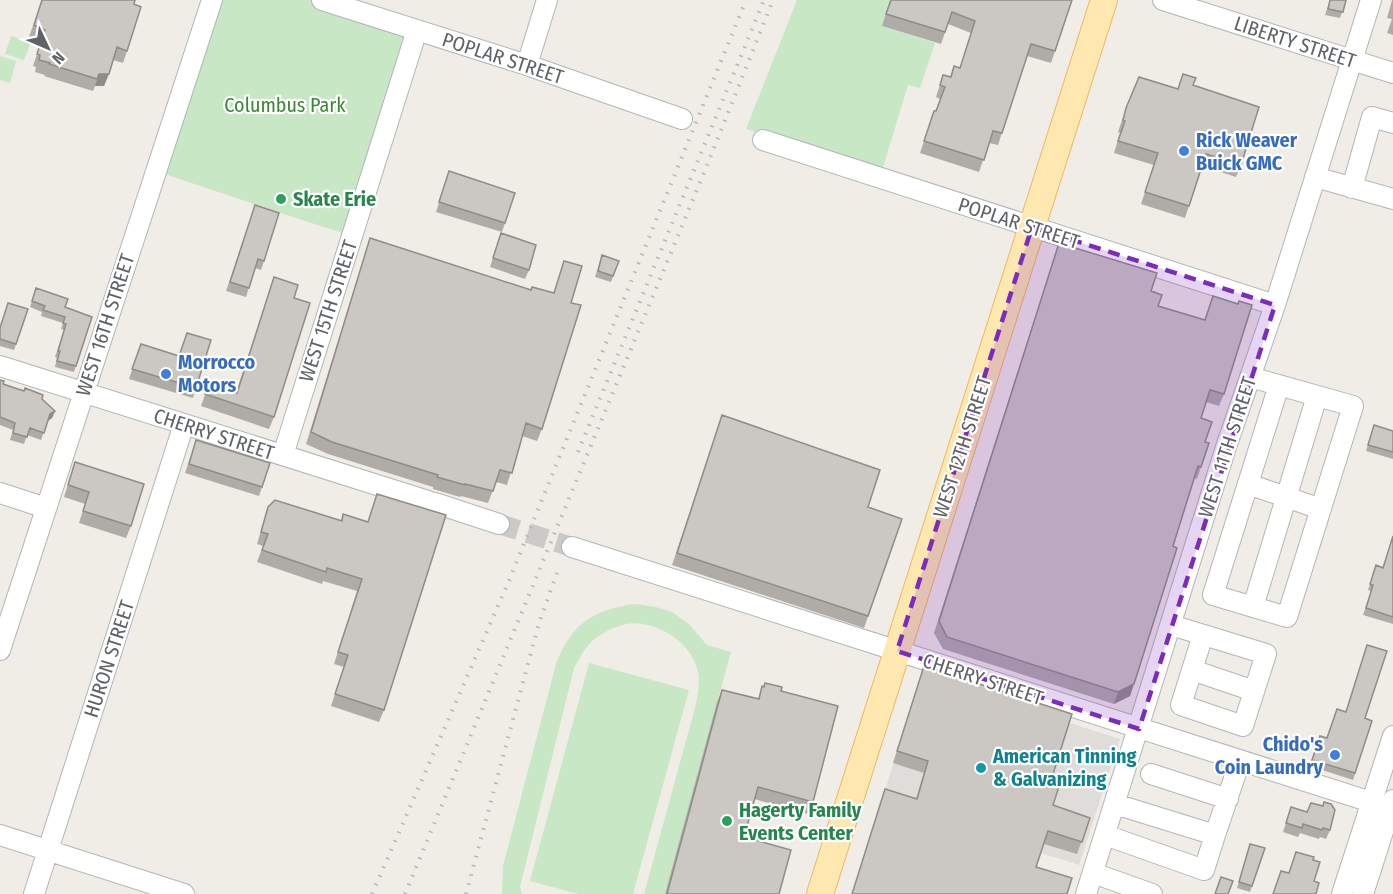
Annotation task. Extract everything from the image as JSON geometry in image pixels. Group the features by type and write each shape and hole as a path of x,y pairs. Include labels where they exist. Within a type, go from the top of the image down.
{"main road":[{"name":"WEST 12TH STREET","path":"819,894 1104,0"}],"street":[{"name":"WEST 16TH STREET","path":"0,650 212,0"},
{"name":"POPLAR STREET","path":"322,0 527,65 682,119"},
{"path":"527,65 547,0"},
{"name":"LIBERTY STREET","path":"1163,0 1393,73"},
{"name":"WEST 11TH STREET","path":"1086,894 1371,0"},
{"name":"WEST 15TH STREET","path":"283,455 417,30"},
{"path":"1352,188 1372,117 1393,123"},
{"name":"POPLAR STREET","path":"763,140 1275,305"},
{"path":"1315,177 1393,200"},
{"name":"CHERRY STREET","path":"0,366 499,524"},
{"path":"1250,377 1279,385 1353,406 1287,617 1213,594 1279,385"},
{"path":"1253,607 1317,396"},
{"name":"HURON STREET","path":"34,894 184,424"},
{"path":"1248,484 1321,509"},
{"path":"0,493 46,508"},
{"name":"CHERRY STREET","path":"572,547 1240,761 1387,805"},
{"path":"1171,625 1266,654 1243,726 1181,705 1203,635"},
{"path":"1192,670 1254,691"},
{"path":"1363,894 1387,805 1393,736"},
{"path":"1105,835 1204,870 1240,761"},
{"path":"1152,774 1228,799"},
{"path":"1115,804 1215,835"},
{"path":"1342,894 1387,805"},
{"path":"0,835 48,850 146,888 184,894"},
{"path":"1093,873 1130,890 1152,894"}],"highlighted area":[{"path":"1032,227 1275,305 1139,729 897,651"}],"shaded area":[{"name":"American Tinning & Galvanizing","path":"922,676 1120,739 1079,865 881,802"}],"green space":[{"name":"Columbus Park","path":"212,0 322,0 417,30 352,236 268,209 266,213 258,210 251,203 156,171"},
{"path":"797,0 890,0 882,26 935,43 920,88 908,85 881,174 746,129"},
{"path":"11,36 31,42 24,60 5,54"},
{"path":"0,56 16,61 10,83 0,80"},
{"path":"636,604 672,612 689,624 707,645 731,652 665,894 644,894 696,704 699,676 694,661 680,642 660,629 637,623 618,626 596,638 586,648 574,668 520,887 522,894 502,894 503,866 556,664 562,650 569,638 586,621 608,610"},
{"path":"589,663 689,690 633,894 578,894 530,881"}],"building":[{"path":"42,0 135,0 134,4 141,7 127,51 117,47 109,74 99,74 97,79 39,60 40,55 37,54 45,30 34,25"},
{"path":"891,0 1072,0 1055,51 1031,44 1002,133 993,131 984,160 924,141 945,87 940,85 943,75 951,77 954,66 960,68 975,21 952,12 945,32 886,14"},
{"path":"1330,0 1346,0 1343,12 1328,9"},
{"path":"1183,74 1196,78 1193,85 1259,107 1241,165 1206,154 1189,206 1145,192 1158,153 1118,141 1125,121 1123,120 1126,108 1139,77 1178,89"},
{"path":"449,171 515,193 505,223 439,202"},
{"path":"255,205 279,213 264,261 258,259 249,288 230,282"},
{"path":"501,233 536,245 529,270 493,258"},
{"path":"370,238 531,290 532,287 554,293 564,261 582,266 571,303 581,305 542,429 526,423 512,473 500,470 493,491 437,477 438,475 332,442 311,432"},
{"path":"1059,243 1157,273 1151,291 1162,295 1158,306 1205,320 1213,296 1238,304 1239,301 1252,305 1224,394 1210,390 1201,418 1212,422 1205,442 1209,443 1201,467 1198,466 1173,546 1177,548 1134,684 1118,692 947,637 939,621"},
{"path":"602,255 619,261 613,276 598,271"},
{"path":"274,277 298,285 294,298 310,303 274,417 205,394 208,386 237,393"},
{"path":"36,288 68,299 65,307 92,317 76,366 57,361 66,324 63,323 65,317 43,310 45,306 32,301"},
{"path":"8,303 28,309 16,344 0,339 0,328"},
{"path":"187,333 211,340 196,388 132,369 141,344 179,356"},
{"path":"0,380 4,381 3,384 24,391 25,388 43,395 42,399 55,411 50,414 44,433 30,428 27,437 13,433 15,423 0,417"},
{"path":"722,415 880,470 868,507 902,519 868,616 677,553"},
{"path":"1374,425 1393,431 1393,452 1368,445"},
{"path":"196,440 270,463 262,487 189,464"},
{"path":"75,462 144,484 131,526 83,511 89,492 68,485"},
{"path":"377,494 446,515 384,710 335,694 348,655 338,652 362,579 327,568 326,572 262,550 268,534 261,532 268,507 275,500 342,521 343,514 368,522"},
{"path":"1393,536 1393,617 1366,608 1376,565 1383,568"},
{"path":"1367,645 1387,651 1365,718 1372,721 1355,773 1312,760 1320,736 1327,738 1337,709 1346,712"},
{"path":"924,666 1072,714 1053,774 1062,777 1053,805 1090,818 1082,842 1048,831 1036,867 1072,878 1067,894 852,894 885,789 917,799 928,761 897,751"},
{"path":"765,683 782,687 781,691 838,706 813,802 758,787 744,837 791,850 779,894 667,894 722,690 759,699"},
{"path":"1324,802 1331,804 1335,810 1330,830 1303,824 1302,828 1286,823 1291,807 1307,812 1311,803 1323,806"},
{"path":"1250,844 1265,848 1252,886 1239,882"},
{"path":"1296,852 1314,857 1313,860 1320,862 1314,881 1319,883 1316,894 1273,894 1281,871 1289,873"},
{"path":"1221,877 1233,881 1228,894 1215,894"}],"tunnel":[{"path":"499,524 572,547"}],"railway":[{"path":"372,894 508,583 746,0"},
{"path":"578,452 764,0"},
{"path":"405,894 706,168 773,0"},
{"path":"466,894 539,623 557,573"}],"place":[{"name":"Rick Weaver Buick GMC","path":"1184,151"},
{"name":"Skate Erie","path":"281,199"},
{"name":"Morrocco Motors","path":"166,374"},
{"name":"Chido's Coin Laundry","path":"1335,755"},
{"name":"American Tinning & Galvanizing","path":"981,768"},
{"name":"Hagerty Family Events Center","path":"727,821"}]}
